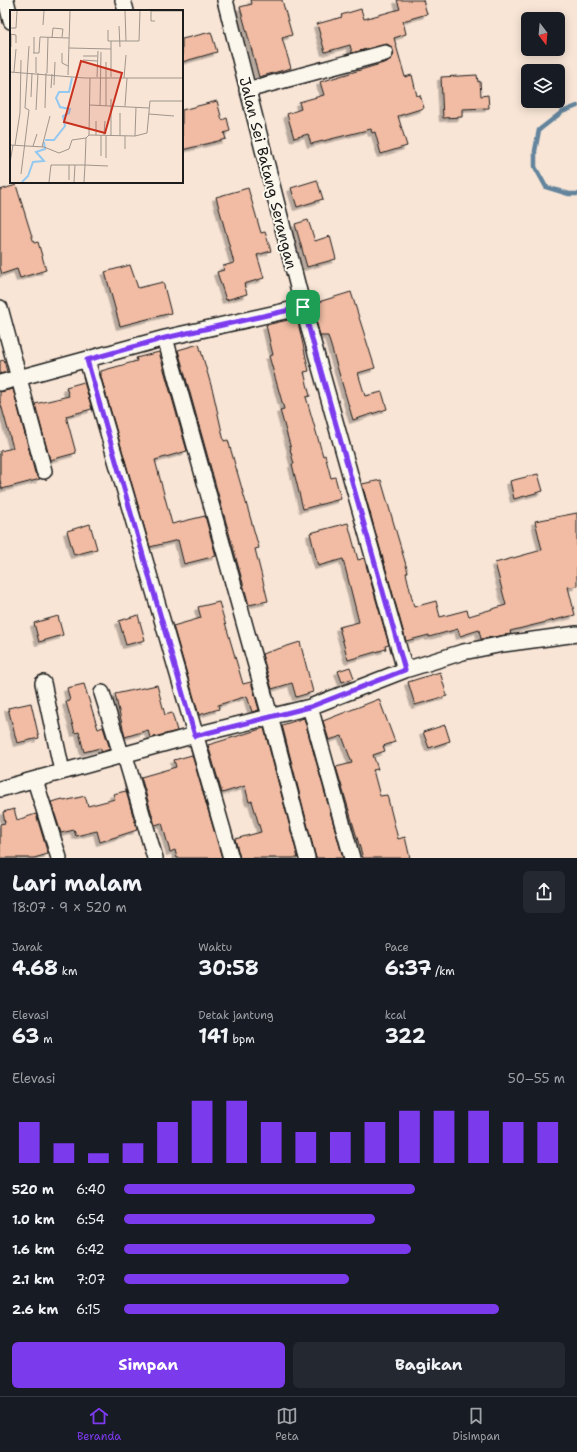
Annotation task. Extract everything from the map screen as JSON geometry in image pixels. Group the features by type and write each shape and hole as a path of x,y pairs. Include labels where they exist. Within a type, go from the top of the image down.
{"street":[{"path":"6,0 10,17"},
{"path":"123,0 126,10"},
{"name":"Jalan Sei Batang Serangan","path":"225,0 303,307 405,670"},
{"path":"247,90 386,53"},
{"path":"0,384 165,338 303,307"},
{"path":"0,308 44,471"},
{"path":"165,338 270,716 307,858"},
{"path":"87,360 231,858"},
{"path":"0,789 62,771 124,756 270,716 310,707 405,670 463,652 503,644 577,634"},
{"path":"43,683 62,771"},
{"path":"102,693 124,756 155,858"},
{"path":"310,707 352,858"},
{"path":"35,780 59,858"}],"building":[{"path":"251,0 282,0 292,35 282,38 291,68 259,77 240,7 252,4"},
{"path":"397,0 423,0 427,14 403,21 406,34 394,38 405,77 412,75 417,96 420,95 424,108 398,116 407,146 381,154 375,132 372,133 371,129 311,144 308,134 294,138 287,114 301,109 299,102 324,95 320,82 387,62 394,55 392,47 387,44 352,53 350,45 325,52 317,24 342,17 341,15 361,9 364,19 400,9"},
{"path":"211,32 217,52 183,62 183,39"},
{"path":"477,75 478,82 480,81 481,96 488,95 489,108 462,109 462,117 443,118 441,77"},
{"path":"217,101 222,120 227,118 230,131 224,133 226,139 183,150 183,110"},
{"path":"317,180 323,199 297,207 291,188"},
{"path":"16,185 34,243 38,242 46,270 20,278 17,269 2,274 0,267 0,190"},
{"path":"248,188 261,233 265,232 271,251 257,255 264,278 244,284 247,294 226,300 217,272 224,270 223,266 234,263 216,197"},
{"path":"308,220 315,241 330,236 336,259 307,267 295,224"},
{"path":"130,265 138,288 163,282 171,313 120,326 105,272"},
{"path":"351,292 375,368 358,373 365,396 382,392 387,409 353,420 328,336 320,336 312,304"},
{"path":"297,318 309,371 304,372 310,396 306,397 323,456 325,455 331,478 335,477 341,499 303,509 292,464 294,464 291,449 280,410 284,409 269,356 273,355 266,325"},
{"path":"199,344 213,392 224,441 228,440 259,548 255,549 268,601 249,605 178,350"},
{"path":"159,352 187,451 155,460 172,524 205,516 216,556 184,564 178,540 150,547 101,377 101,371 137,361 136,358"},
{"path":"4,360 7,372 0,374 0,361"},
{"path":"84,382 92,409 66,416 76,453 50,460 35,404 69,396 66,387"},
{"path":"13,389 35,473 40,479 2,489 0,480 0,451 13,448 0,401 0,392"},
{"path":"538,474 543,491 514,499 510,481"},
{"path":"381,480 408,572 406,573 414,607 436,601 440,617 467,610 469,616 506,605 495,563 542,550 535,521 577,513 577,586 568,587 575,615 510,631 511,634 481,639 479,630 460,636 458,629 429,637 429,635 406,641 362,484"},
{"path":"348,523 358,560 364,558 389,645 385,646 386,649 348,660 339,627 359,622 343,559 318,566 310,533"},
{"path":"90,524 97,549 74,555 67,531"},
{"path":"219,602 243,684 251,682 259,710 252,712 247,696 218,705 219,709 199,715 173,626 201,618 198,607"},
{"path":"138,615 145,640 126,645 119,621"},
{"path":"58,616 63,635 39,642 34,623"},
{"path":"300,642 313,692 296,697 292,683 272,689 262,654"},
{"path":"350,667 354,678 342,682 338,671"},
{"path":"440,672 447,696 415,705 408,682"},
{"path":"84,684 98,729 103,727 110,749 102,752 100,748 84,752 79,732 75,733 66,702 70,701 67,688"},
{"path":"157,685 165,715 172,713 177,731 150,738 148,730 125,737 115,694"},
{"path":"379,699 395,742 383,746 385,751 373,755 378,769 373,770 380,796 387,795 398,839 405,837 410,858 363,858 336,767 352,763 342,736 329,740 323,721"},
{"path":"31,703 39,738 17,743 8,708"},
{"path":"304,718 343,858 316,858 282,725"},
{"path":"445,725 450,741 429,748 423,732"},
{"path":"264,728 298,858 240,858 235,839 261,832 252,801 249,802 245,786 222,793 208,745"},
{"path":"192,755 222,858 177,858 175,850 170,852 162,823 155,825 141,777 176,767 174,760"},
{"path":"126,791 137,830 100,842 97,831 76,836 74,830 61,833 51,802 63,799 64,801 85,796 88,806 115,799 113,794"},
{"path":"14,809 17,820 36,814 48,854 34,858 0,858 0,824 5,823 3,812"}],"waterway":[{"path":"577,106 562,112 539,130 535,151 535,167 546,187 569,194 577,194"}],"route":[{"path":"303,307 405,670 310,707 195,736 87,360 165,338 303,307"}]}
